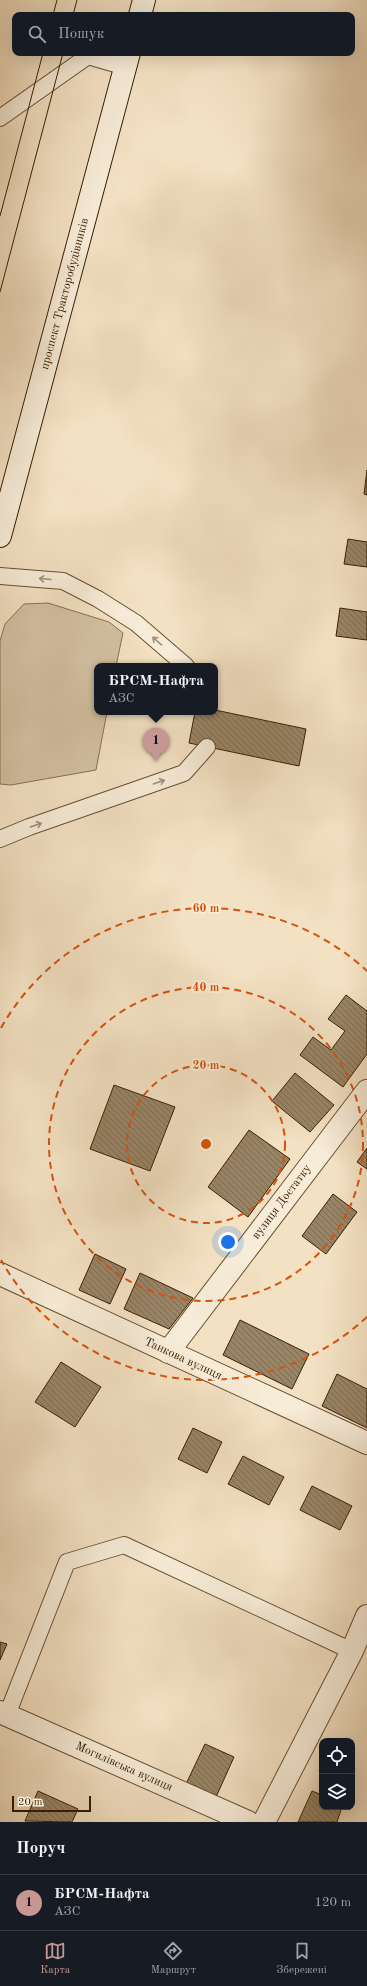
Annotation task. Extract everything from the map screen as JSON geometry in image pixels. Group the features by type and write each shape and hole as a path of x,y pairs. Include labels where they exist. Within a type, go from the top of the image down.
{"street":[{"path":"141,12 144,0"},
{"name":"проспект Тракторобудівників","path":"0,536 128,60"},
{"name":"вулиця Достатку","path":"168,1352 367,1090"},
{"name":"Танкова вулиця","path":"0,1274 367,1443"},
{"path":"264,1822 352,1651 367,1616"},
{"name":"Могилівська вулиця","path":"4,1714 248,1822"}],"lane":[{"path":"0,118 88,56 128,60"},
{"path":"0,576 63,581 98,599 136,623 183,663"},
{"path":"0,840 29,827 184,774 207,747"},
{"path":"4,1714 67,1562 124,1545 352,1651"}],"shaded area":[{"path":"48,603 109,622 123,633 117,663 94,663 94,715 106,715 96,770 11,785 0,784 0,641 5,624 24,604"}],"building":[{"path":"367,470 367,495 364,494"},
{"path":"348,539 367,542 367,567 344,564"},
{"path":"340,608 367,612 367,640 336,636"},
{"path":"218,711 306,729 299,766 189,743 194,715 218,715"},
{"path":"346,995 367,1011 367,1054 343,1087 300,1055 313,1037 331,1050 345,1031 328,1019"},
{"path":"295,1073 334,1105 310,1132 272,1101"},
{"path":"114,1085 175,1107 150,1171 90,1149"},
{"path":"249,1130 290,1159 248,1217 208,1187"},
{"path":"367,1148 367,1169 357,1162"},
{"path":"333,1194 357,1212 326,1254 302,1236"},
{"path":"95,1254 126,1269 110,1304 79,1290"},
{"path":"140,1273 193,1298 169,1329 124,1309"},
{"path":"240,1320 309,1354 292,1389 223,1355"},
{"path":"61,1362 101,1387 75,1427 35,1402"},
{"path":"337,1374 367,1389 367,1428 322,1406"},
{"path":"193,1428 222,1442 207,1473 178,1459"},
{"path":"243,1456 284,1477 269,1505 228,1484"},
{"path":"312,1486 352,1506 340,1530 300,1510"},
{"path":"0,1642 7,1644 0,1660"},
{"path":"205,1744 234,1757 216,1797 186,1784"},
{"path":"38,1791 78,1809 72,1822 25,1821"},
{"path":"312,1791 319,1794 319,1810 341,1810 337,1822 298,1822"}],"tram line":[{"path":"54,12 57,0"},
{"path":"74,12 77,0"},
{"path":"0,216 42,56"},
{"path":"0,292 62,56"}],"place":[{"name":"БРСМ-Нафта","path":"156,761"}]}
